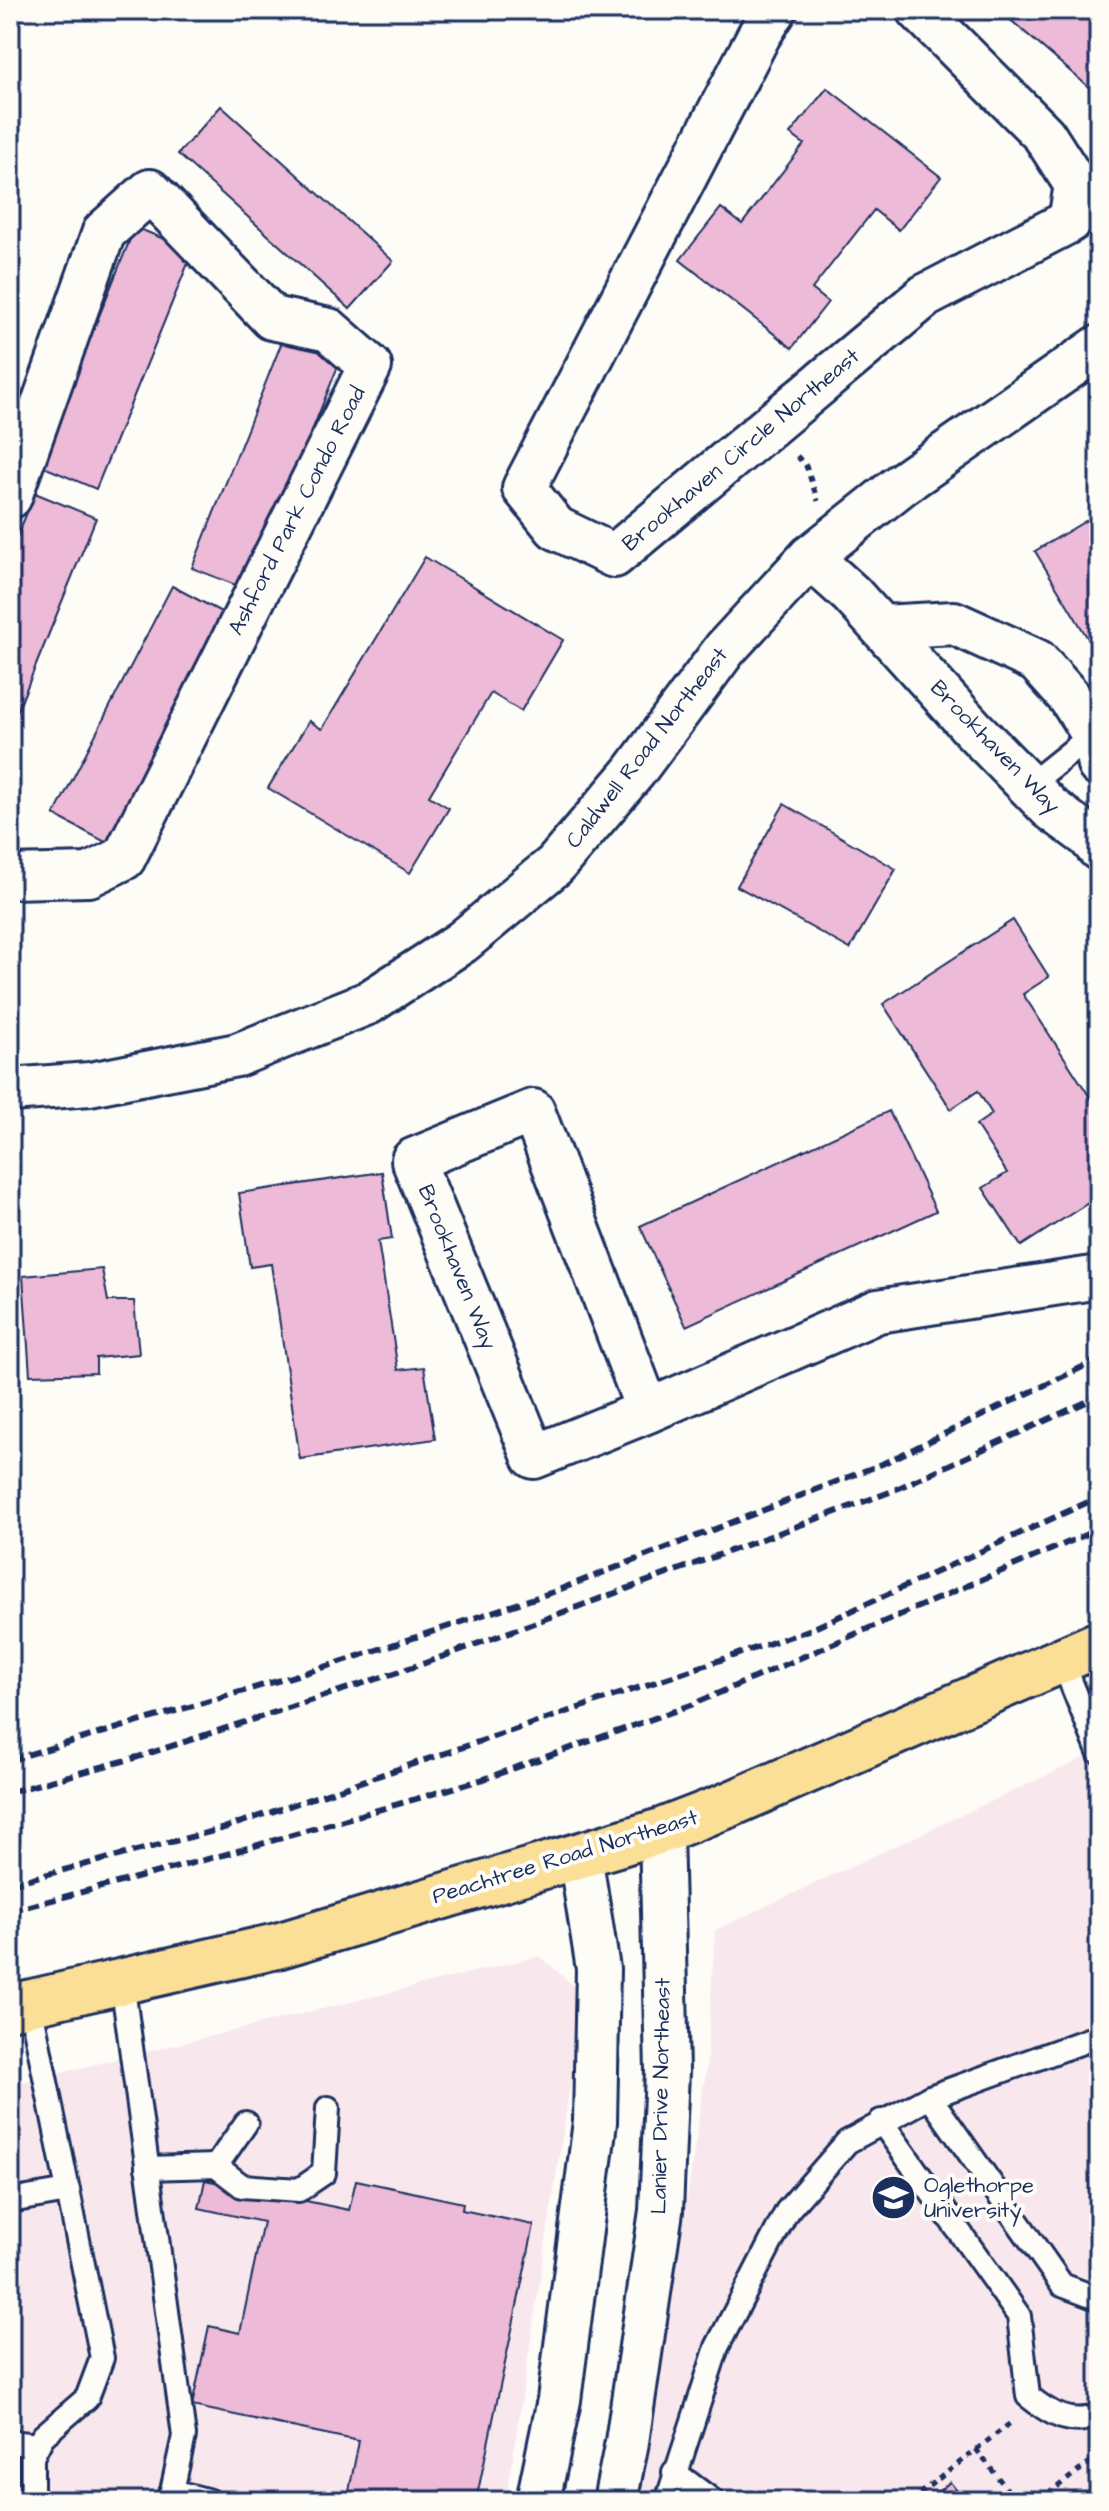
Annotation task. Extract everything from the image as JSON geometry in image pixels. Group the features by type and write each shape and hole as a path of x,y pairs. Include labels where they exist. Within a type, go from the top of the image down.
{"highway":[{"name":"Peachtree Road Northeast","path":"20,2005 277,1946 661,1831 726,1806 1081,1652"}],"street":[{"name":"Brookhaven Circle Northeast","path":"775,10 524,488 556,528 614,556 925,296 1070,221 1076,185 1044,135 919,10"},
{"name":"Ashford Park Condo Road","path":"10,497 104,232 150,191 272,318 329,330 370,366 124,858 89,875 10,877"},
{"name":"Caldwell Road Northeast","path":"10,1090 90,1084 237,1055 368,1003 462,942 555,865 634,772 725,649 810,557 902,484 1099,347"},
{"name":"Brookhaven Way","path":"810,557 851,594 973,729 1039,777 1050,808 1093,842"},
{"path":"894,641 954,623 1037,661 1070,698 1096,750"},
{"name":"Brookhaven Way","path":"648,1411 533,1111 413,1160 534,1457 648,1411 878,1311 1099,1277"},
{"name":"Lanier Drive Northeast","path":"615,2501 627,2442 661,2211 667,2071 661,1831"},
{"path":"538,2501 559,2400 595,2122 598,1969 580,1855"}],"lane":[{"path":"1039,777 1096,750"},
{"path":"1081,1652 1099,1752"},
{"path":"122,1981 184,2436 170,2496 210,2501"},
{"path":"20,2005 68,2191 102,2358 87,2398 43,2436 32,2457 32,2501"},
{"path":"667,2501 717,2347 787,2211 847,2142 930,2097 1099,2036"},
{"path":"930,2097 1062,2285 1099,2299"},
{"path":"147,2168 216,2166 242,2186 299,2190 324,2173 328,2108"},
{"path":"881,2121 1019,2316 1028,2396 1051,2415 1086,2421 1099,2415"},
{"path":"216,2166 246,2123"},
{"path":"10,2201 68,2191"},
{"path":"10,2442 38,2445"},
{"path":"674,2472 713,2501"}],"path":[{"path":"771,425 806,466 819,503"},
{"path":"910,2501 1012,2421 1018,2427"},
{"path":"976,2449 1016,2501"},
{"path":"1038,2501 1099,2456"}],"shaded area":[{"name":"Oglethorpe University","path":"1099,1751 1099,2501 632,2501 667,2332 707,2064 715,1930"},
{"path":"540,1956 584,1995 506,2501 10,2501 10,2085"}],"building":[{"path":"999,10 1099,10 1099,96"},
{"path":"827,88 941,177 899,230 874,210 812,289 828,302 792,348 680,260 721,208 742,224 804,144 790,134"},
{"path":"221,106 393,261 350,309 178,154"},
{"path":"135,227 193,251 96,489 39,465"},
{"path":"287,329 344,351 248,590 192,568"},
{"path":"35,493 96,518 10,729 10,554"},
{"path":"1099,513 1099,657 1035,551"},
{"path":"425,557 563,640 521,711 491,693 429,796 449,808 410,873 268,788 309,721 322,729"},
{"path":"172,586 227,615 109,844 54,815"},
{"path":"784,804 896,869 850,949 737,886"},
{"path":"1013,920 1049,977 1023,994 1099,1111 1099,1196 1021,1246 983,1188 1007,1173 976,1125 992,1114 978,1091 951,1109 883,1004"},
{"path":"889,1111 936,1211 686,1326 640,1226"},
{"path":"382,1172 392,1239 378,1241 398,1370 424,1367 435,1439 300,1459 271,1264 250,1267 239,1193"},
{"path":"102,1269 108,1301 134,1301 139,1354 96,1358 96,1373 30,1375 23,1276"},
{"path":"205,2180 349,2210 356,2180 463,2203 462,2210 534,2225 476,2501 347,2501 359,2441 192,2406 209,2326 240,2333 263,2222 199,2208"},
{"path":"950,2482 965,2501 927,2501"}],"railway":[{"path":"10,1760 328,1666 553,1592 882,1464 1099,1359"},
{"path":"10,1792 138,1757 425,1663 890,1492 1099,1396"},
{"path":"10,1884 221,1829 812,1629 1099,1497"},
{"path":"10,1911 227,1854 484,1779 691,1705 1099,1529"}],"place":[{"name":"Oglethorpe University","path":"893,2198"}]}
